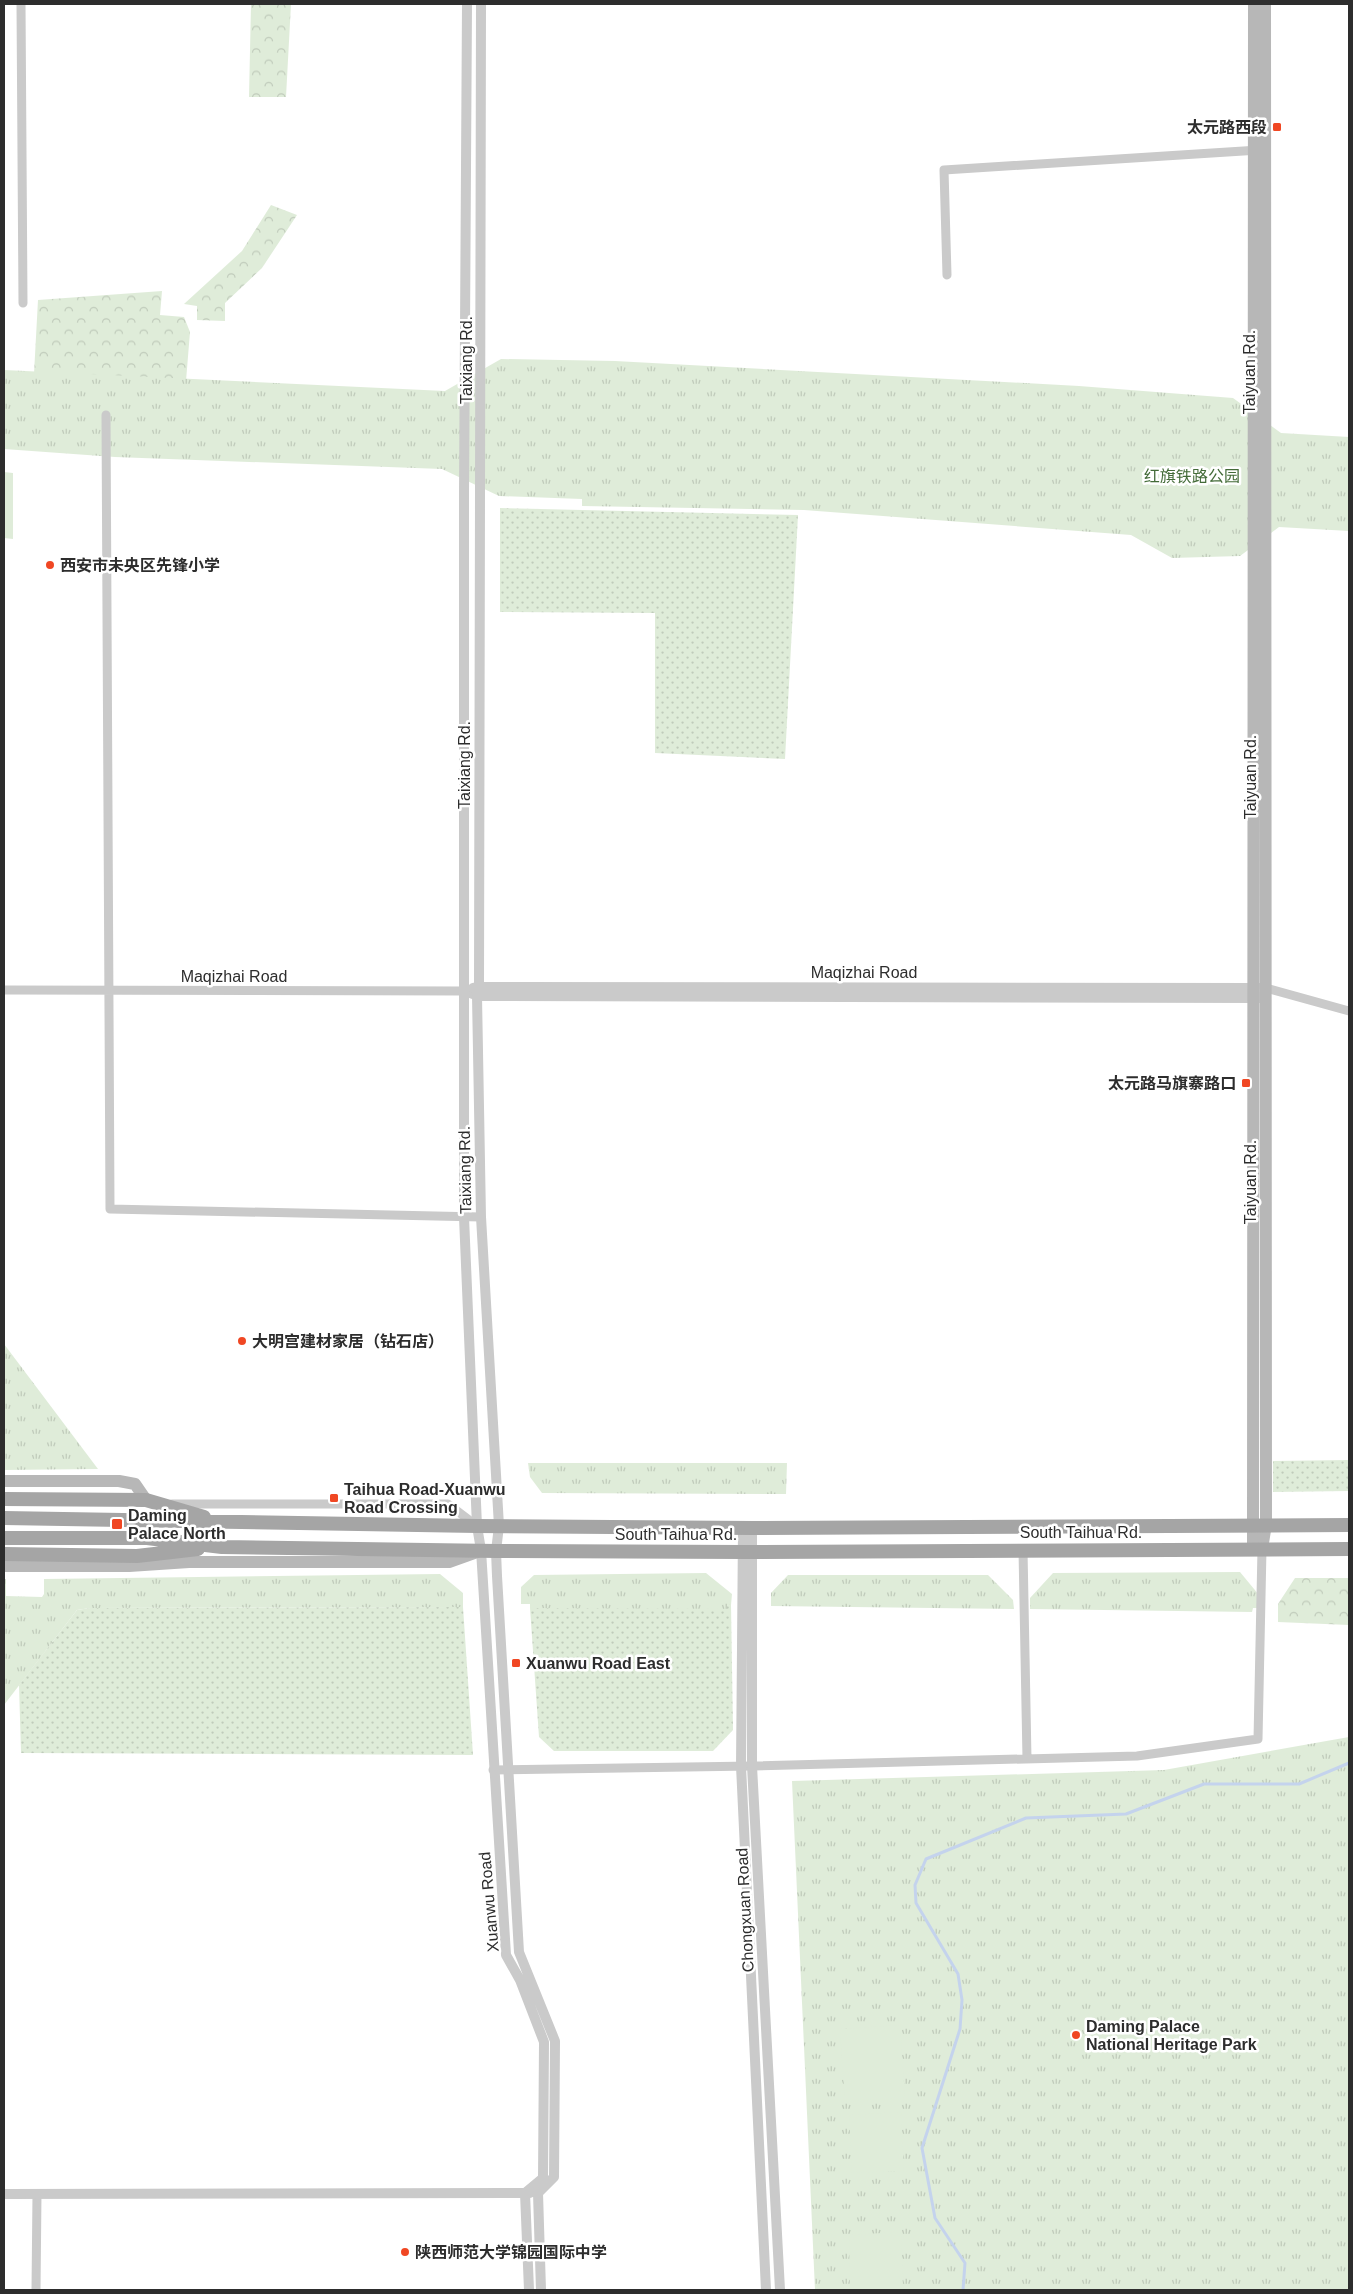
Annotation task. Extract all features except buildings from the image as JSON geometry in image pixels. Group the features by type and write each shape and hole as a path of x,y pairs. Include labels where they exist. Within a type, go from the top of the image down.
{"main road":[{"name":"Taiyuan Rd.","path":"1254,4 1259,150 1260,1524 1258,1549"},
{"name":"Taiyuan Rd.","path":"1259,150 1265,4"},
{"path":"4,1481 120,1481 135,1484 153,1502"},
{"path":"4,1499 153,1502 221,1522"},
{"name":"South Taihua Rd.","path":"4,1518 477,1526 748,1528 1349,1525"},
{"name":"South Taihua Rd.","path":"4,1538 147,1538 222,1547 496,1551 748,1552 1349,1549"},
{"path":"4,1554 137,1556 222,1547"},
{"path":"4,1566 129,1566 189,1562 449,1562 481,1550"}],"street":[{"path":"21,4 23,303"},
{"name":"Taixiang Rd.","path":"467,4 463,991 464,1217 477,1526"},
{"name":"Taixiang Rd.","path":"481,4 478,991 481,1217 499,1526"},
{"path":"947,274 944,170 1259,150"},
{"path":"106,415 110,1209 481,1217"},
{"name":"Maqizhai Road","path":"4,990 1260,993"},
{"path":"1260,993 1349,1011"},
{"path":"153,1502 448,1504 477,1526"},
{"name":"Xuanwu Road","path":"477,1526 481,1550 493,1770 506,1955 520,1980 544,2042 543,2178 525,2193"},
{"name":"Xuanwu Road","path":"499,1526 496,1551 519,1952 555,2041 554,2177 538,2193"},
{"name":"Chongxuan Road","path":"748,1528 752,1766 780,2290"},
{"path":"493,1770 752,1766 1137,1756 1258,1739 1258,1549"},
{"path":"1023,1550 1027,1759"},
{"name":"Chongxuan Road","path":"748,1552 741,1766 766,2290"},
{"path":"525,2193 529,2290"},
{"path":"4,2194 538,2193 541,2290"},
{"path":"36,2290 37,2194"}],"green space":[{"path":"251,4 291,4 286,97 249,97"},
{"path":"271,205 297,215 262,268 225,303 225,321 197,320 197,306 184,304 242,251"},
{"path":"162,291 160,315 184,317 190,332 186,381 33,392 38,300"},
{"name":"红旗铁路公园","path":"501,359 615,361 1079,386 1233,398 1281,433 1349,437 1349,531 1279,527 1240,556 1172,558 1131,535 804,510 582,506 582,499 499,496 442,469 115,457 4,449 4,370 445,391"},
{"path":"4,472 13,473 13,539 4,538"},
{"path":"500,508 798,515 785,759 655,753 655,613 500,612"},
{"path":"4,1344 98,1469 4,1470"},
{"path":"1349,1460 1349,1491 1273,1492 1273,1461"},
{"path":"528,1463 787,1463 786,1494 542,1493 530,1477"},
{"path":"1240,1572 1259,1595 1259,1608 1253,1608 1252,1612 1030,1609 1030,1598 1053,1573"},
{"path":"706,1573 732,1594 731,1605 727,1605 727,1609 530,1608 530,1604 521,1604 521,1587 534,1575"},
{"path":"440,1574 463,1593 463,1607 90,1608 77,1610 4,1705 4,1579 6,1579 6,1596 42,1597 44,1594 44,1579"},
{"path":"788,1575 988,1575 1013,1600 1014,1609 771,1606 771,1593"},
{"path":"1295,1578 1349,1578 1349,1625 1278,1622 1278,1604"},
{"path":"731,1605 733,1730 713,1751 554,1751 539,1737 530,1608"},
{"path":"463,1607 473,1755 21,1753 19,1685 77,1610 90,1608"},
{"name":"Daming Palace National Heritage Park","path":"1349,1737 1349,2290 815,2290 792,1781 1164,1770"},
{"path":"900,2025 905,2097 845,2102 840,2029"},
{"path":"901,2112 904,2171 852,2173 849,2115"},
{"path":"901,2232 903,2290 850,2290 849,2235"}],"waterway":[{"path":"963,2290 965,2263 935,2218 922,2148 960,2029 962,2000 958,1974 916,1903 915,1885 926,1859 1026,1818 1126,1814 1204,1784 1299,1784 1349,1763"}],"place":[{"name":"太元路西段","path":"1277,127"},
{"name":"西安市未央区先锋小学","path":"50,565"},
{"name":"太元路马旗寨路口","path":"1246,1083"},
{"name":"大明宫建材家居（钻石店）","path":"242,1341"},
{"name":"Taihua Road-Xuanwu Road Crossing","path":"334,1498"},
{"name":"Daming Palace North","path":"117,1524"},
{"name":"Xuanwu Road East","path":"516,1663"},
{"name":"Daming Palace National Heritage Park","path":"1076,2035"},
{"name":"陕西师范大学锦园国际中学","path":"405,2252"}]}
